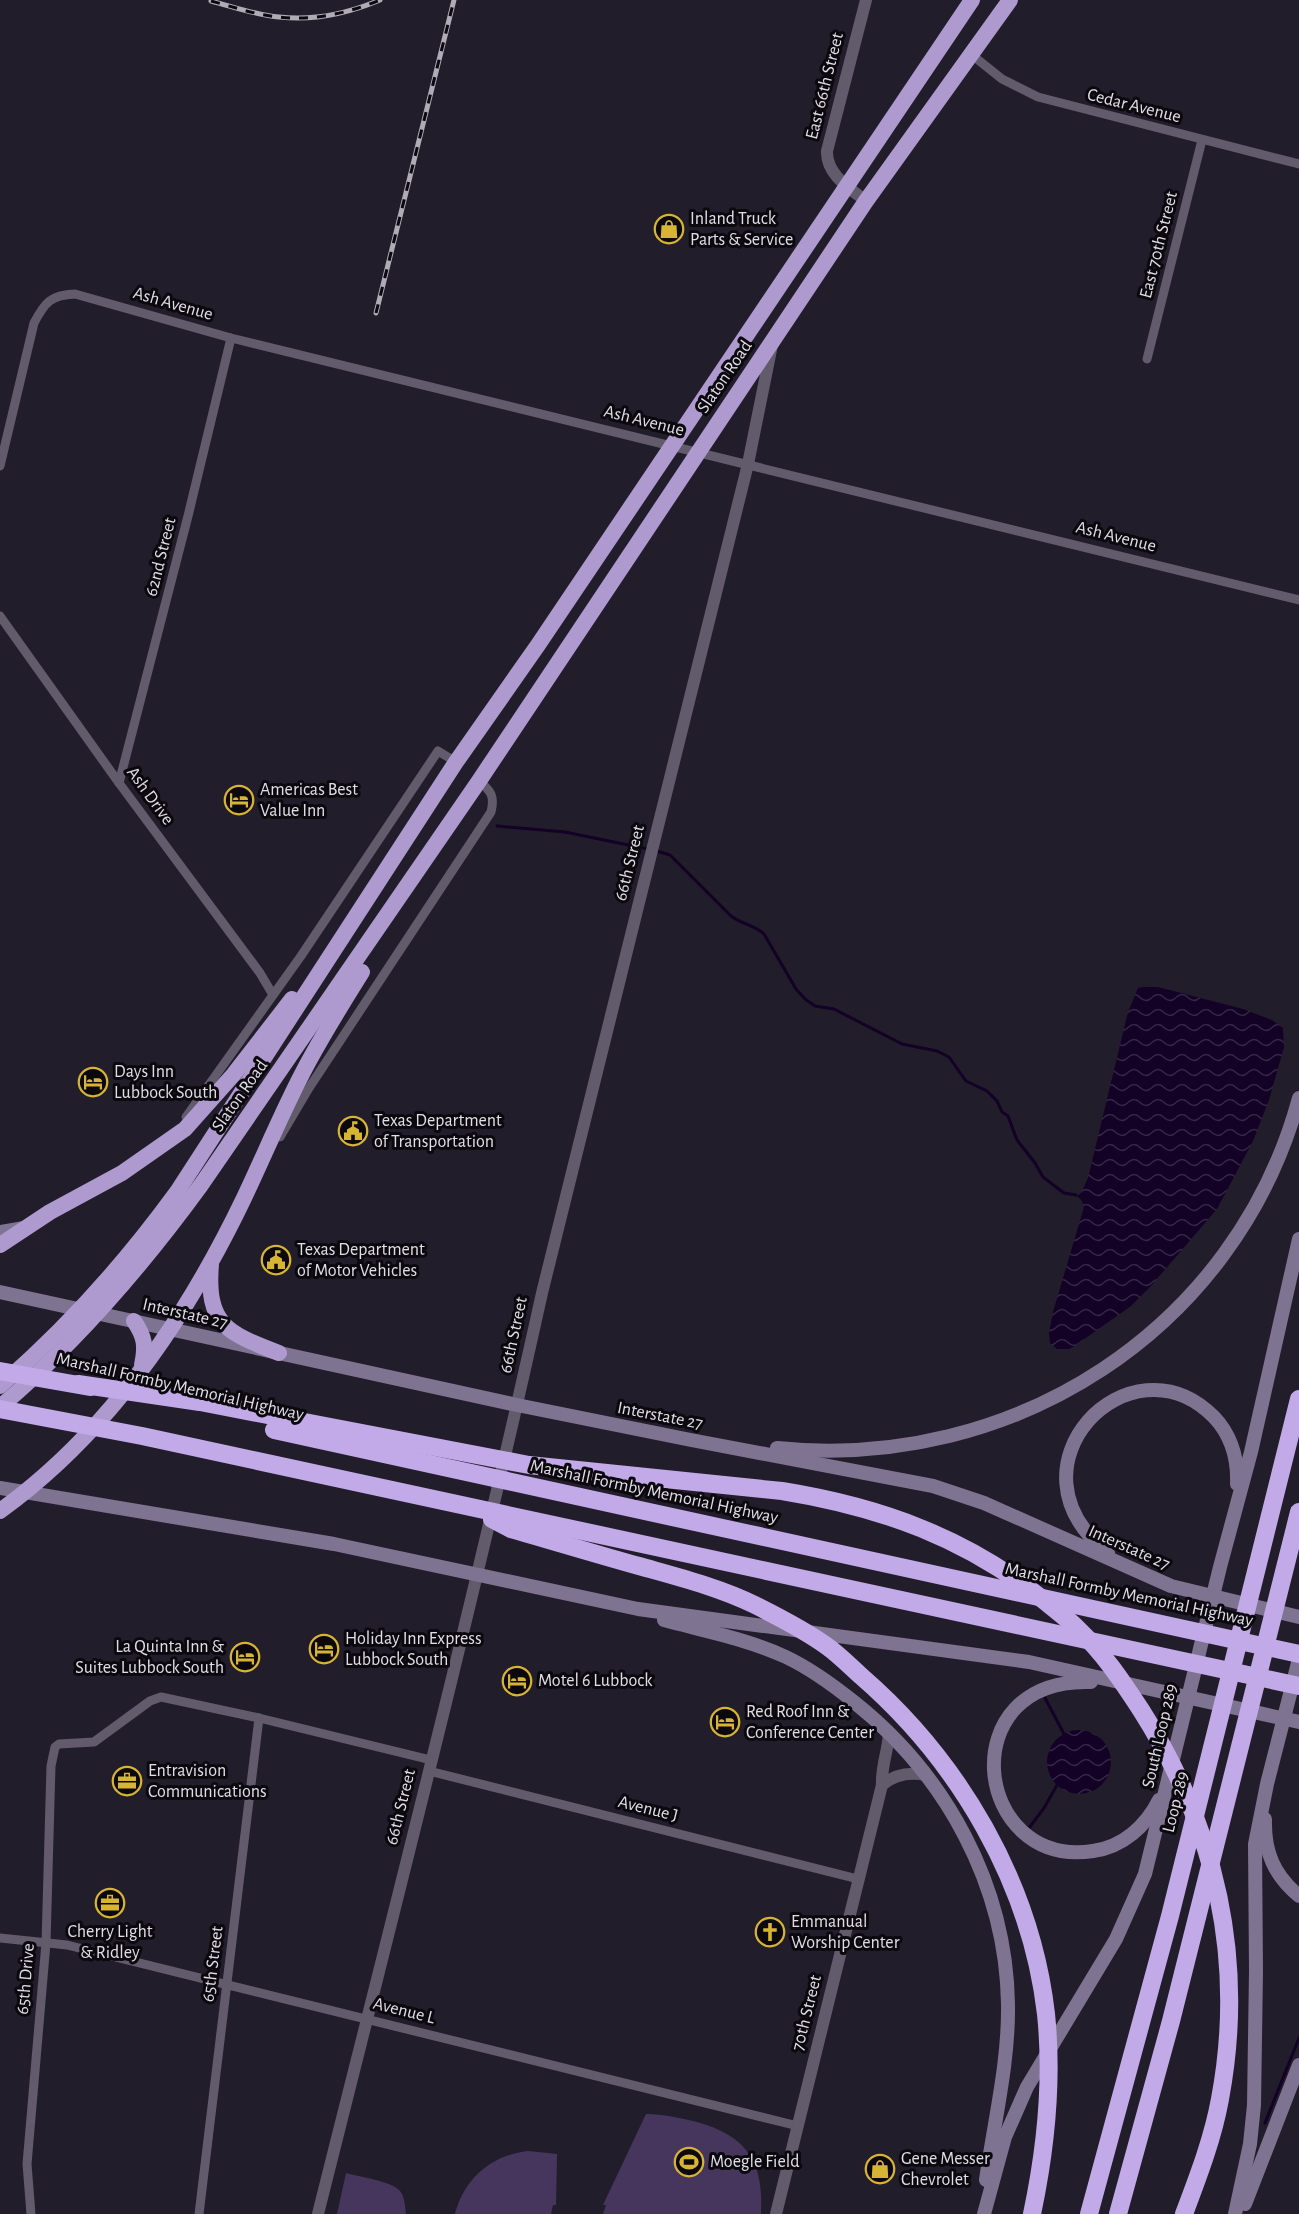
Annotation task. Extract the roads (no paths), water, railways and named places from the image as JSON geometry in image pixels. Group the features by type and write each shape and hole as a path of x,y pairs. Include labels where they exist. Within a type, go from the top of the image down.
{"highway":[{"name":"Slaton Road","path":"0,1386 137,1257 155,1223 211,1143 456,762 544,637 972,0"},
{"name":"Slaton Road","path":"0,1408 65,1347 137,1257 201,1185 423,864 866,201 1010,0"},
{"path":"456,762 479,781"},
{"path":"0,1511 45,1477 89,1432 141,1372 170,1330 244,1198 301,1076 423,864"},
{"path":"0,1245 26,1227 122,1173 185,1129 341,940"},
{"path":"212,1257 209,1289 214,1308 224,1324 244,1339 279,1353"},
{"path":"134,1321 143,1334 146,1347 141,1372"},
{"name":"Marshall Formby Memorial Highway","path":"0,1371 78,1384 271,1429 1299,1654"},
{"path":"78,1384 200,1402 529,1465 803,1494 856,1506 915,1525 968,1549 1026,1586 1078,1629 1115,1669 1175,1768 1199,1824 1220,1898 1228,1959 1230,2003 1227,2055 1220,2100 1209,2145 1184,2214"},
{"name":"Loop 289","path":"1089,2214 1170,1917 1299,1399"},
{"path":"0,1408 142,1436 1299,1686"},
{"path":"469,1507 511,1529 689,1580 735,1596 827,1646 901,1713 930,1746 955,1778 978,1815 1002,1862 1021,1906 1040,1975 1046,2014 1049,2067 1046,2137 1032,2214"},
{"path":"1118,2214 1171,2021 1299,1512"}],"main road":[{"path":"609,1424 774,1448 838,1452 926,1442 996,1424 1032,1410 1084,1382 1132,1349 1170,1316 1202,1282 1229,1247 1263,1192 1278,1163 1299,1098"},
{"path":"0,1232 26,1227"},
{"name":"South Loop 289","path":"982,2214 1005,2137 1027,2088 1116,1939 1138,1893 1152,1849 1179,1730 1251,1452 1299,1239"},
{"name":"Interstate 27","path":"0,1292 517,1405 959,1493 1171,1586 1299,1617"},
{"path":"1171,1586 1109,1554 1079,1523 1069,1498 1066,1481 1072,1444 1080,1430 1109,1402 1135,1393 1168,1392 1196,1402 1221,1424 1234,1450 1238,1464 1235,1512"},
{"path":"0,1488 477,1569 620,1605 733,1638 787,1658 815,1673 844,1694 906,1749 956,1818 975,1856 998,1928 1006,1976 1007,2028 1004,2065 982,2214"},
{"path":"620,1605 1029,1662 1299,1722"},
{"path":"1235,2214 1250,2144 1254,2105 1255,1844 1267,1784 1299,1659"},
{"path":"1140,1687 1072,1682 1049,1686 1034,1693 1013,1711 1003,1725 997,1740 993,1772 996,1786 1007,1813 1027,1834 1048,1847 1084,1852 1108,1848 1130,1836 1148,1819 1168,1782"},
{"path":"1267,1784 1265,1832 1267,1849 1280,1878 1299,1896"},
{"path":"1241,2214 1299,2065"}],"street":[{"name":"East 66th Street","path":"866,0 827,151 829,166 846,185 866,201"},
{"name":"Cedar Avenue","path":"972,55 1002,79 1038,97 1299,164"},
{"name":"East 70th Street","path":"1147,359 1203,140"},
{"name":"Ash Avenue","path":"0,466 34,323 42,307 51,298 63,294 75,294 231,338 1299,600"},
{"name":"62nd Street","path":"119,783 183,538 231,338"},
{"path":"748,465 773,341"},
{"name":"66th Street","path":"318,2214 430,1766 542,1293 748,465"},
{"name":"Ash Drive","path":"0,616 119,783 260,973 273,995"},
{"name":"Slaton Road","path":"163,1145 187,1116 273,995 438,751 456,762"},
{"path":"244,1198 309,1088 491,812 494,802 491,792 479,781"},
{"name":"Avenue J","path":"55,1747 59,1744 94,1742 150,1701 161,1697 259,1718 430,1766 858,1879"},
{"name":"65th Street","path":"200,2214 259,1718"},
{"name":"70th Street","path":"776,2214 882,1785 881,1774 889,1733"},
{"name":"65th Drive","path":"31,2214 27,2164 46,1943 51,1766 55,1747"},
{"path":"882,1785 899,1776 912,1773 926,1775"},
{"name":"Avenue L","path":"0,1938 67,1945 798,2126"}],"water":[{"path":"1158,987 1243,1009 1272,1020 1283,1028 1284,1047 1269,1100 1253,1141 1217,1209 1131,1306 1073,1347 1057,1349 1050,1343 1049,1333 1084,1207 1076,1195 1081,1193 1088,1178 1128,1012 1138,988"},
{"path":"1079,1730 1097,1736 1105,1744 1111,1762 1105,1780 1097,1788 1079,1794 1061,1788 1053,1780 1047,1762 1053,1744 1061,1736"}],"waterway":[{"path":"497,826 565,832 648,849"},
{"path":"657,851 670,855 731,916 764,934 796,989 805,999 815,1006 834,1009 902,1044 937,1051 949,1057 966,1081 987,1091 997,1101 1002,1112 1008,1116 1017,1140 1043,1177 1064,1193 1076,1195"},
{"path":"1044,1696 1064,1734"},
{"path":"1029,1828 1057,1785"},
{"path":"1265,2123 1299,2038"}],"railway":[{"path":"211,1 262,15 305,18 331,15 380,0"},
{"path":"376,313 454,0"}],"place":[{"name":"Inland Truck Parts & Service","path":"669,229"},
{"name":"Americas Best Value Inn","path":"239,800"},
{"name":"Days Inn Lubbock South","path":"93,1082"},
{"name":"Texas Department of Transportation","path":"353,1131"},
{"name":"Texas Department of Motor Vehicles","path":"276,1260"},
{"name":"Holiday Inn Express Lubbock South","path":"324,1649"},
{"name":"La Quinta Inn & Suites Lubbock South","path":"245,1657"},
{"name":"Motel 6 Lubbock","path":"517,1681"},
{"name":"Red Roof Inn & Conference Center","path":"725,1722"},
{"name":"Entravision Communications","path":"127,1781"},
{"name":"Cherry Light & Ridley","path":"110,1903"},
{"name":"Emmanual Worship Center","path":"770,1932"},
{"name":"Moegle Field","path":"689,2162"},
{"name":"Gene Messer Chevrolet","path":"880,2169"}]}
